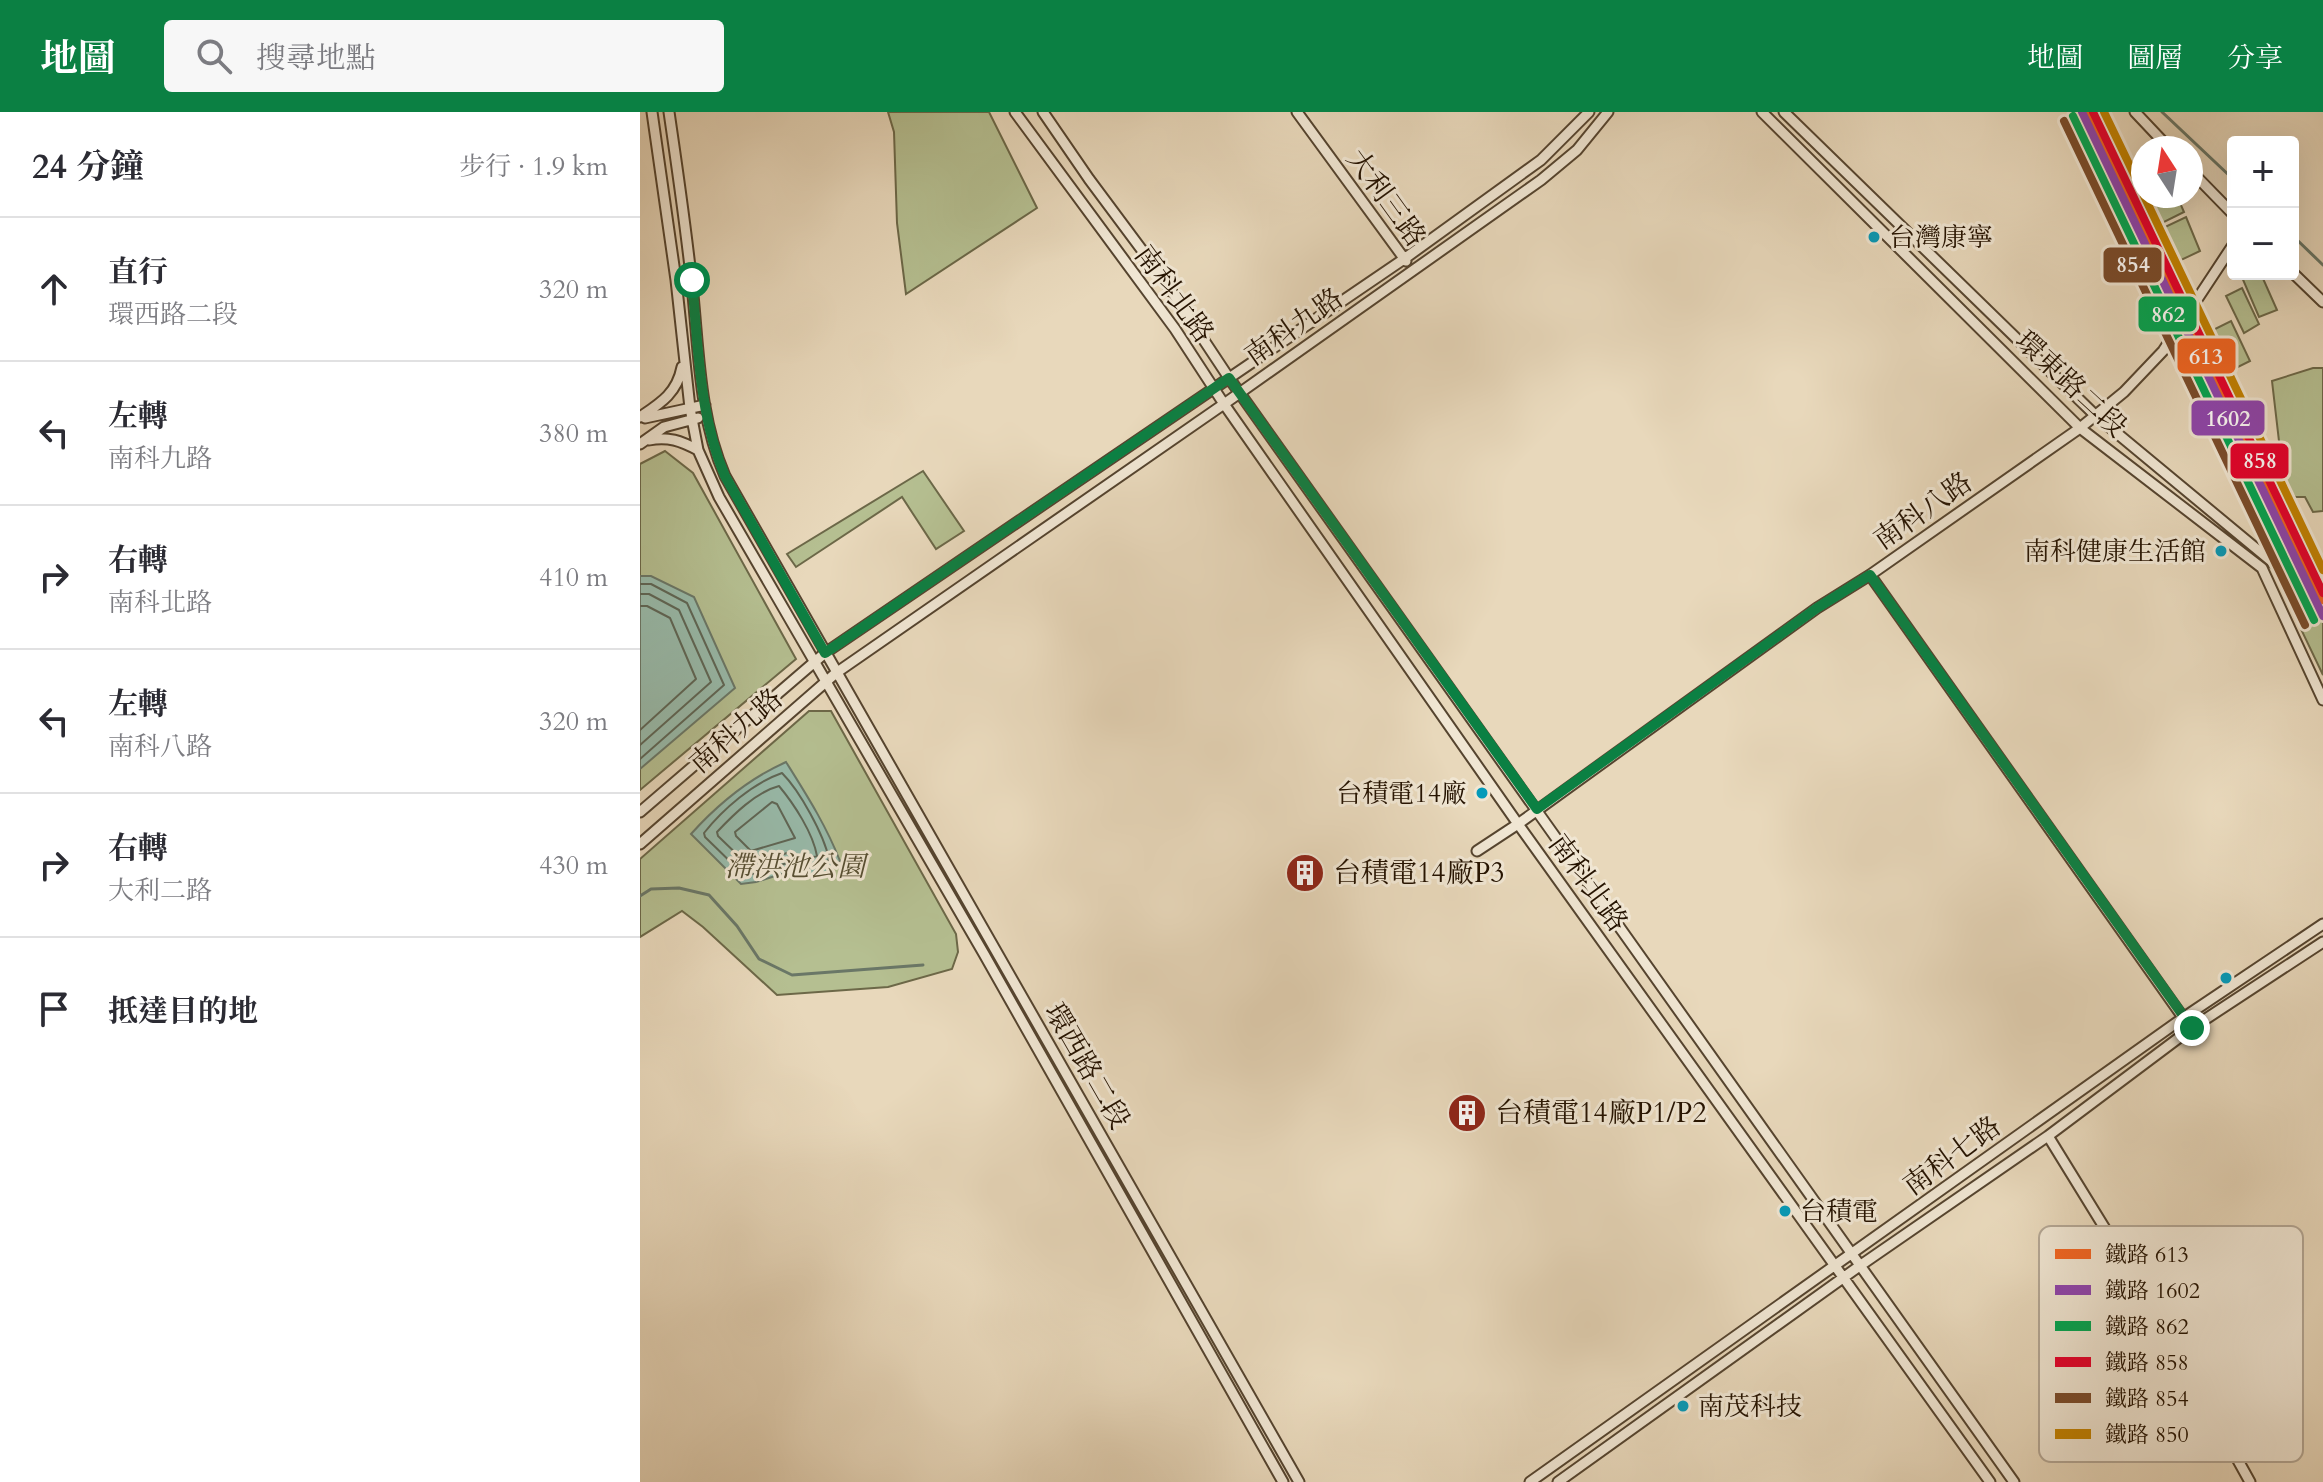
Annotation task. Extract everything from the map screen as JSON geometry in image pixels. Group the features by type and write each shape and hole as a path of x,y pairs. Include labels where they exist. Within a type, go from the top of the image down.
{"street":[{"path":"652,112 698,450 719,497 815,663"},
{"path":"669,112 692,280 706,416 714,452 825,653"},
{"name":"南科北路","path":"1015,112 1175,329 1213,389 1518,824 1990,1482"},
{"name":"南科北路","path":"1043,112 2014,1482"},
{"name":"大利三路","path":"1297,112 1411,270"},
{"name":"南科九路","path":"640,812 825,653 1404,259 1541,160 1589,112"},
{"name":"南科九路","path":"640,844 836,673 1541,180 1577,150 1608,112"},
{"name":"環東路二段","path":"1762,112 2080,428 2262,568 2323,700"},
{"name":"環東路二段","path":"1784,112 2095,415 2323,604"},
{"path":"2135,112 2158,136"},
{"path":"2203,183 2227,208"},
{"name":"南科八路","path":"1477,851 1817,608 1870,575 2080,428 2124,392 2163,351 2227,254"},
{"path":"2299,279 2323,302"},
{"path":"640,419 679,384 684,356"},
{"path":"643,442 705,405"},
{"path":"640,419 691,413 706,416"},
{"path":"643,442 661,437 672,438 698,450"},
{"path":"1870,575 2192,1028"},
{"name":"環西路二段","path":"825,653 1299,1482"},
{"name":"環西路二段","path":"815,663 1283,1482"},
{"name":"南科七路","path":"1530,1482 2183,1018 2323,924"},
{"name":"南科七路","path":"1558,1482 1861,1265 2048,1136 2192,1028 2323,942"},
{"path":"2048,1136 2103,1226"},
{"path":"2239,1462 2250,1482"}],"green space":[{"path":"888,112 989,112 1037,208 906,294 897,223 894,132"},
{"path":"2150,208 2182,208 2184,212 2158,225"},
{"path":"2186,217 2200,251 2179,261 2165,227"},
{"path":"2243,280 2264,280 2277,310 2259,317"},
{"path":"2242,288 2259,324 2244,333 2226,296"},
{"path":"2231,321 2250,361 2230,371 2211,331"},
{"path":"2313,368 2323,368 2323,511 2313,512 2305,497 2295,497 2284,484 2272,381"},
{"path":"665,451 693,473 796,659 640,790 640,464"},
{"path":"923,471 964,531 936,549 902,497 796,567 787,554"},
{"path":"2278,581 2323,617 2323,675"},
{"name":"滯洪池公園","path":"809,711 831,711 956,934 958,952 952,969 888,987 777,995 682,911 640,937 640,859"}],"water":[{"path":"640,576 651,576 694,597 735,688 640,769"},
{"path":"786,762 822,822 840,861 826,874 808,877 791,871 741,884 691,834 734,793"}],"waterway":[{"path":"2162,112 2227,173"},
{"path":"2299,242 2323,265"},
{"path":"640,896 651,889 679,888 709,895 737,926 759,959 792,975 923,965"}],"rail line":[{"name":"1602","path":"2082,112 2323,616"},
{"name":"613","path":"2090,112 2323,600"},
{"name":"858","path":"2093,112 2323,593"},
{"name":"850","path":"2104,112 2131,168"},
{"name":"862","path":"2073,116 2314,620"},
{"name":"854","path":"2064,121 2305,625"},
{"name":"850","path":"2150,208 2323,570"}],"place":[{"name":"台灣康寧","path":"1874,237"},
{"name":"南科健康生活館","path":"2221,551"},
{"name":"台積電14廠","path":"1482,793"},
{"name":"台積電14廠P3","path":"1305,873"},
{"name":"台積電14廠P1/P2","path":"1467,1113"},
{"name":"台積電","path":"1785,1211"},
{"name":"南茂科技","path":"1683,1406"}],"route":[{"path":"692,280 705,405 714,452 825,653 1229,378 1537,809 1817,608 1870,575 2192,1028"}]}
